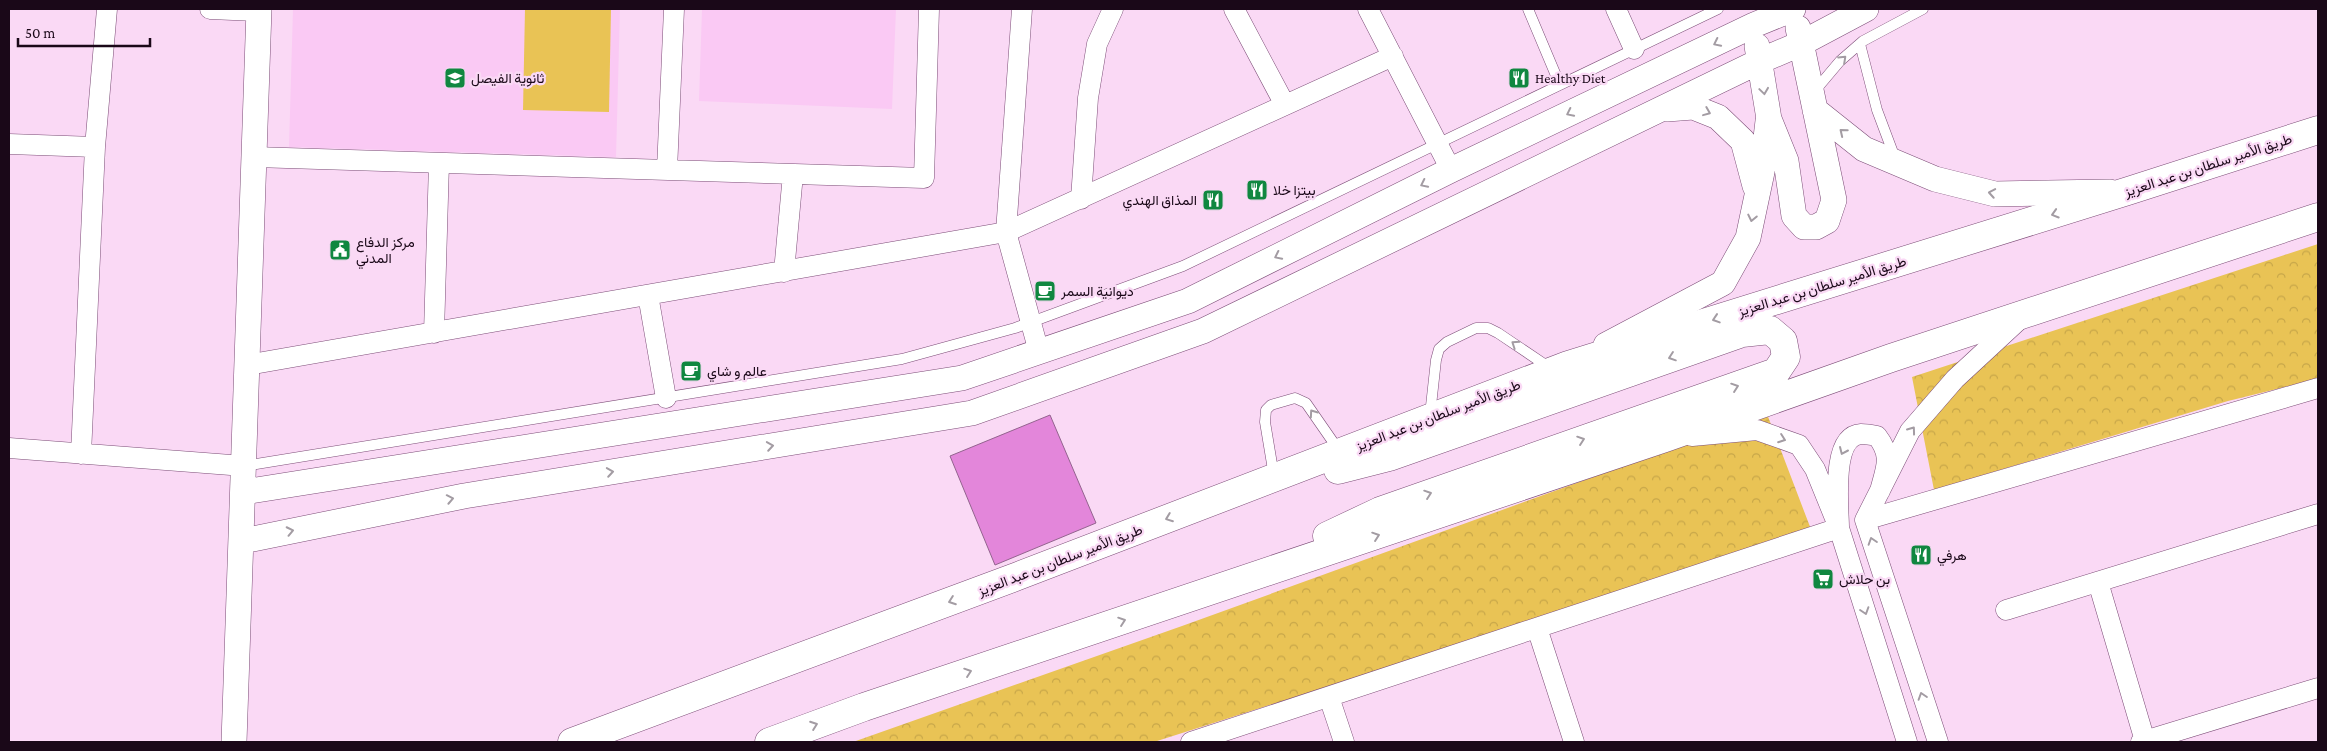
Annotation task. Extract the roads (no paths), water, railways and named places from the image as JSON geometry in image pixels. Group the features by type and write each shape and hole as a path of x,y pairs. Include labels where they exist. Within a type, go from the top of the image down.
{"highway":[{"name":"طريق الأمير سلطان بن عبد العزيز","path":"572,742 1562,368 2318,130"},
{"path":"769,742 864,707 1665,438 1891,358 2318,217"},
{"path":"1198,507 1389,457 1742,332 1770,330 1783,341 1786,357 1776,372 1380,511 1208,592"}],"street":[{"path":"81,454 95,147 108,9"},
{"path":"210,9 259,10 243,541 234,742"},
{"path":"667,170 674,9"},
{"path":"254,157 924,178 929,9"},
{"path":"1022,9 1006,232 1039,352"},
{"path":"1081,199 1088,98 1097,44 1113,9"},
{"path":"1234,9 1285,105"},
{"path":"1368,9 1451,170"},
{"path":"1616,9 1634,49"},
{"path":"244,492 962,378 1188,301 1751,17 1792,9 1802,43 1834,200 1827,221 1816,227 1804,227 1794,216 1786,161 1768,119 1760,61 1751,17"},
{"path":"243,541 464,496 972,414 1203,331 1760,61 1802,43 1866,9"},
{"path":"247,365 1006,232 1393,56"},
{"path":"1813,103 1864,149 1935,178 1995,194 2128,191"},
{"path":"1659,110 1693,107 1718,117 1743,141 1757,194"},
{"path":"1562,368 1723,283 1748,238 1757,194 1768,119"},
{"path":"9,144 95,147"},
{"path":"434,333 439,163"},
{"path":"784,272 793,174"},
{"path":"648,295 666,398"},
{"path":"1938,742 1865,520 1910,431 1955,379 2026,313"},
{"path":"1865,520 2318,388"},
{"path":"1665,438 1757,430 1799,445 1815,469 1839,528 1907,742"},
{"path":"1839,528 1838,462 1848,441 1860,434 1877,436 1886,449 1887,463 1880,491"},
{"path":"9,448 244,466"},
{"path":"2006,610 2318,514"},
{"path":"1191,742 1839,528"},
{"path":"2098,582 2143,742 2171,738 2318,688"},
{"path":"1537,628 1574,742"},
{"path":"1329,697 1344,742"}],"lane":[{"path":"1528,9 1560,85"},
{"path":"244,466 902,359 1030,323 1183,266 1718,9"},
{"path":"1813,103 1840,61 1860,44 1923,9"},
{"path":"1860,44 1877,110 1897,163"},
{"path":"1429,419 1439,349 1447,342 1476,328 1488,328 1562,368"},
{"path":"1275,478 1265,422 1266,410 1271,405 1295,398 1306,404 1341,452"}],"place":[{"name":"ثانوية الفيصل","path":"455,78"},
{"name":"Healthy Diet","path":"1519,78"},
{"name":"بيتزا خلا","path":"1257,190"},
{"name":"المذاق الهندي","path":"1213,200"},
{"name":"مركز الدفاع المدني","path":"340,250"},
{"name":"ديوانية السمر","path":"1045,291"},
{"name":"عالم و شاي","path":"691,371"},
{"name":"هرفي","path":"1921,555"},
{"name":"بن حلاش","path":"1823,579"}]}
